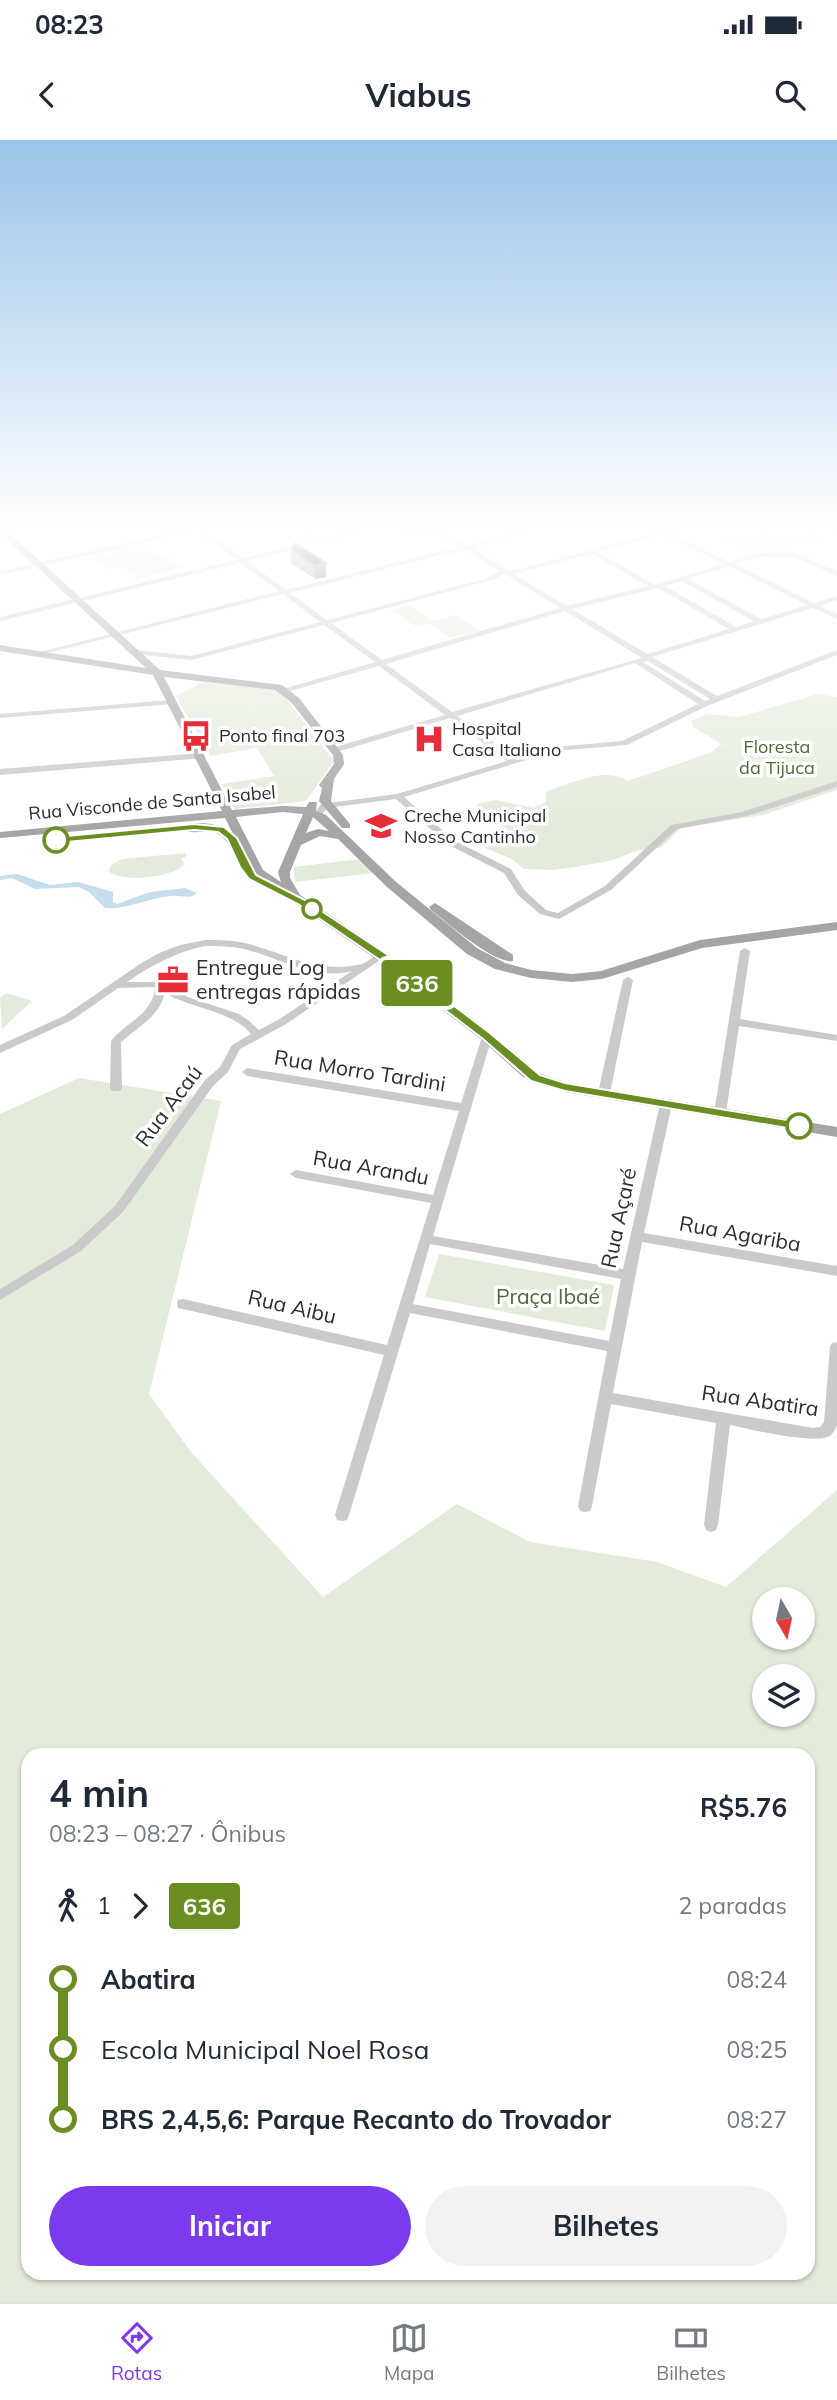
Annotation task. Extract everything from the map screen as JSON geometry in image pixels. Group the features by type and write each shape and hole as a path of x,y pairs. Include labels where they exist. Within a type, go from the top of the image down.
{"main road":[{"path":"111,630 136,652 158,678 201,756 254,867 381,956 487,1037 535,1078 604,1093 837,1132"},
{"path":"0,648 134,669 158,678 270,685 286,691 334,750 339,764 329,778 317,810"},
{"path":"301,902 284,878 294,844 317,810 329,778"},
{"name":"Rua Visconde de Santa Isabel","path":"0,835 289,809 317,810"},
{"path":"317,810 391,884 472,951 500,966 530,974 572,978 602,975 699,944 837,926"},
{"path":"317,810 478,940 502,956 531,965 561,969 592,966 697,934 812,924 837,918"},
{"path":"0,845 194,827 215,828 225,831 232,838 245,867 253,877 301,902"},
{"path":"294,844 318,832 332,833 347,841"}],"street":[{"path":"36,654 137,630"},
{"path":"136,652 191,658 299,630"},
{"path":"335,630 513,761"},
{"path":"286,691 499,630"},
{"path":"589,630 704,704"},
{"path":"596,630 717,700"},
{"path":"334,750 634,660 645,660 645,656 731,630"},
{"name":"Rua Visconde de Santa Isabel","path":"317,810 398,796 513,761 570,747 624,743 704,704 837,652"},
{"path":"0,716 170,702"},
{"path":"0,772 201,756"},
{"path":"398,796 452,843 508,871 521,893 552,916 566,914 608,888 674,827 744,814 837,784"},
{"path":"0,1050 56,1024 151,960 188,946 209,943 246,946 299,966 321,971 351,970 381,956"},
{"path":"720,1113 746,951"},
{"name":"Rua Acaú","path":"0,1295 77,1248 119,1209 209,1083 224,1069 236,1048 381,956"},
{"path":"604,1093 628,980"},
{"path":"115,985 156,984 183,999 225,1013 253,1028 258,1036"},
{"path":"116,1088 116,1041 153,1011 161,997 160,986"},
{"path":"735,1022 837,1038"},
{"path":"342,1515 487,1037"},
{"name":"Rua Morro Tardini","path":"247,1072 466,1108"},
{"name":"Rua Açaré","path":"585,1506 628,1275 666,1104"},
{"name":"Rua Arandu","path":"296,1174 439,1200"},
{"name":"Rua Agariba","path":"636,1236 837,1271"},
{"path":"426,1239 628,1275"},
{"name":"Rua Aibu","path":"183,1304 391,1351"},
{"path":"404,1307 615,1347"},
{"name":"Rua Abatira","path":"604,1397 814,1434 828,1430 831,1422 837,1348"},
{"path":"711,1525 724,1418"}],"green space":[{"path":"439,630 480,631 451,638"},
{"path":"203,682 268,688 281,692 334,761 306,801 234,809 222,784 274,776 257,748 210,756 176,696"},
{"name":"Floresta da Tijuca","path":"818,694 837,697 837,790 763,815 681,828 660,848 638,850 613,860 576,867 553,870 524,869 512,859 483,847 509,832 476,804 496,800 534,808 546,802 546,792 577,781 609,775 628,781 710,753 722,744 694,728 691,721 708,714 739,717"},
{"path":"186,853 186,857 181,858 184,864 179,869 159,876 124,877 109,871 111,865 122,859"},
{"path":"361,859 374,873 295,882 294,867"},
{"path":"6,993 32,1001 2,1029 0,998"},
{"path":"79,1078 221,1101 149,1394 191,1452 323,1597 457,1504 530,1542 657,1562 726,1587 837,1490 837,2302 0,2302 0,1114"},
{"name":"Praça Ibaé","path":"439,1254 614,1285 605,1331 425,1297"}],"water":[{"path":"17,874 50,885 78,882 113,892 113,902 117,904 150,892 185,888 197,893 105,908 89,892 79,887 35,889 12,878 0,880 0,876"}],"bus line":[{"name":"636","path":"56,840 194,827 221,829 232,838 245,867 253,877 301,902 381,956 487,1037 535,1078 565,1087 799,1126"}],"place":[{"name":"Ponto final 703","path":"196,736"},
{"name":"Hospital Casa Italiano","path":"429,739"},
{"name":"Creche Municipal Nosso Cantinho","path":"381,826"},
{"name":"Entregue Log entregas rápidas","path":"173,980"}]}
